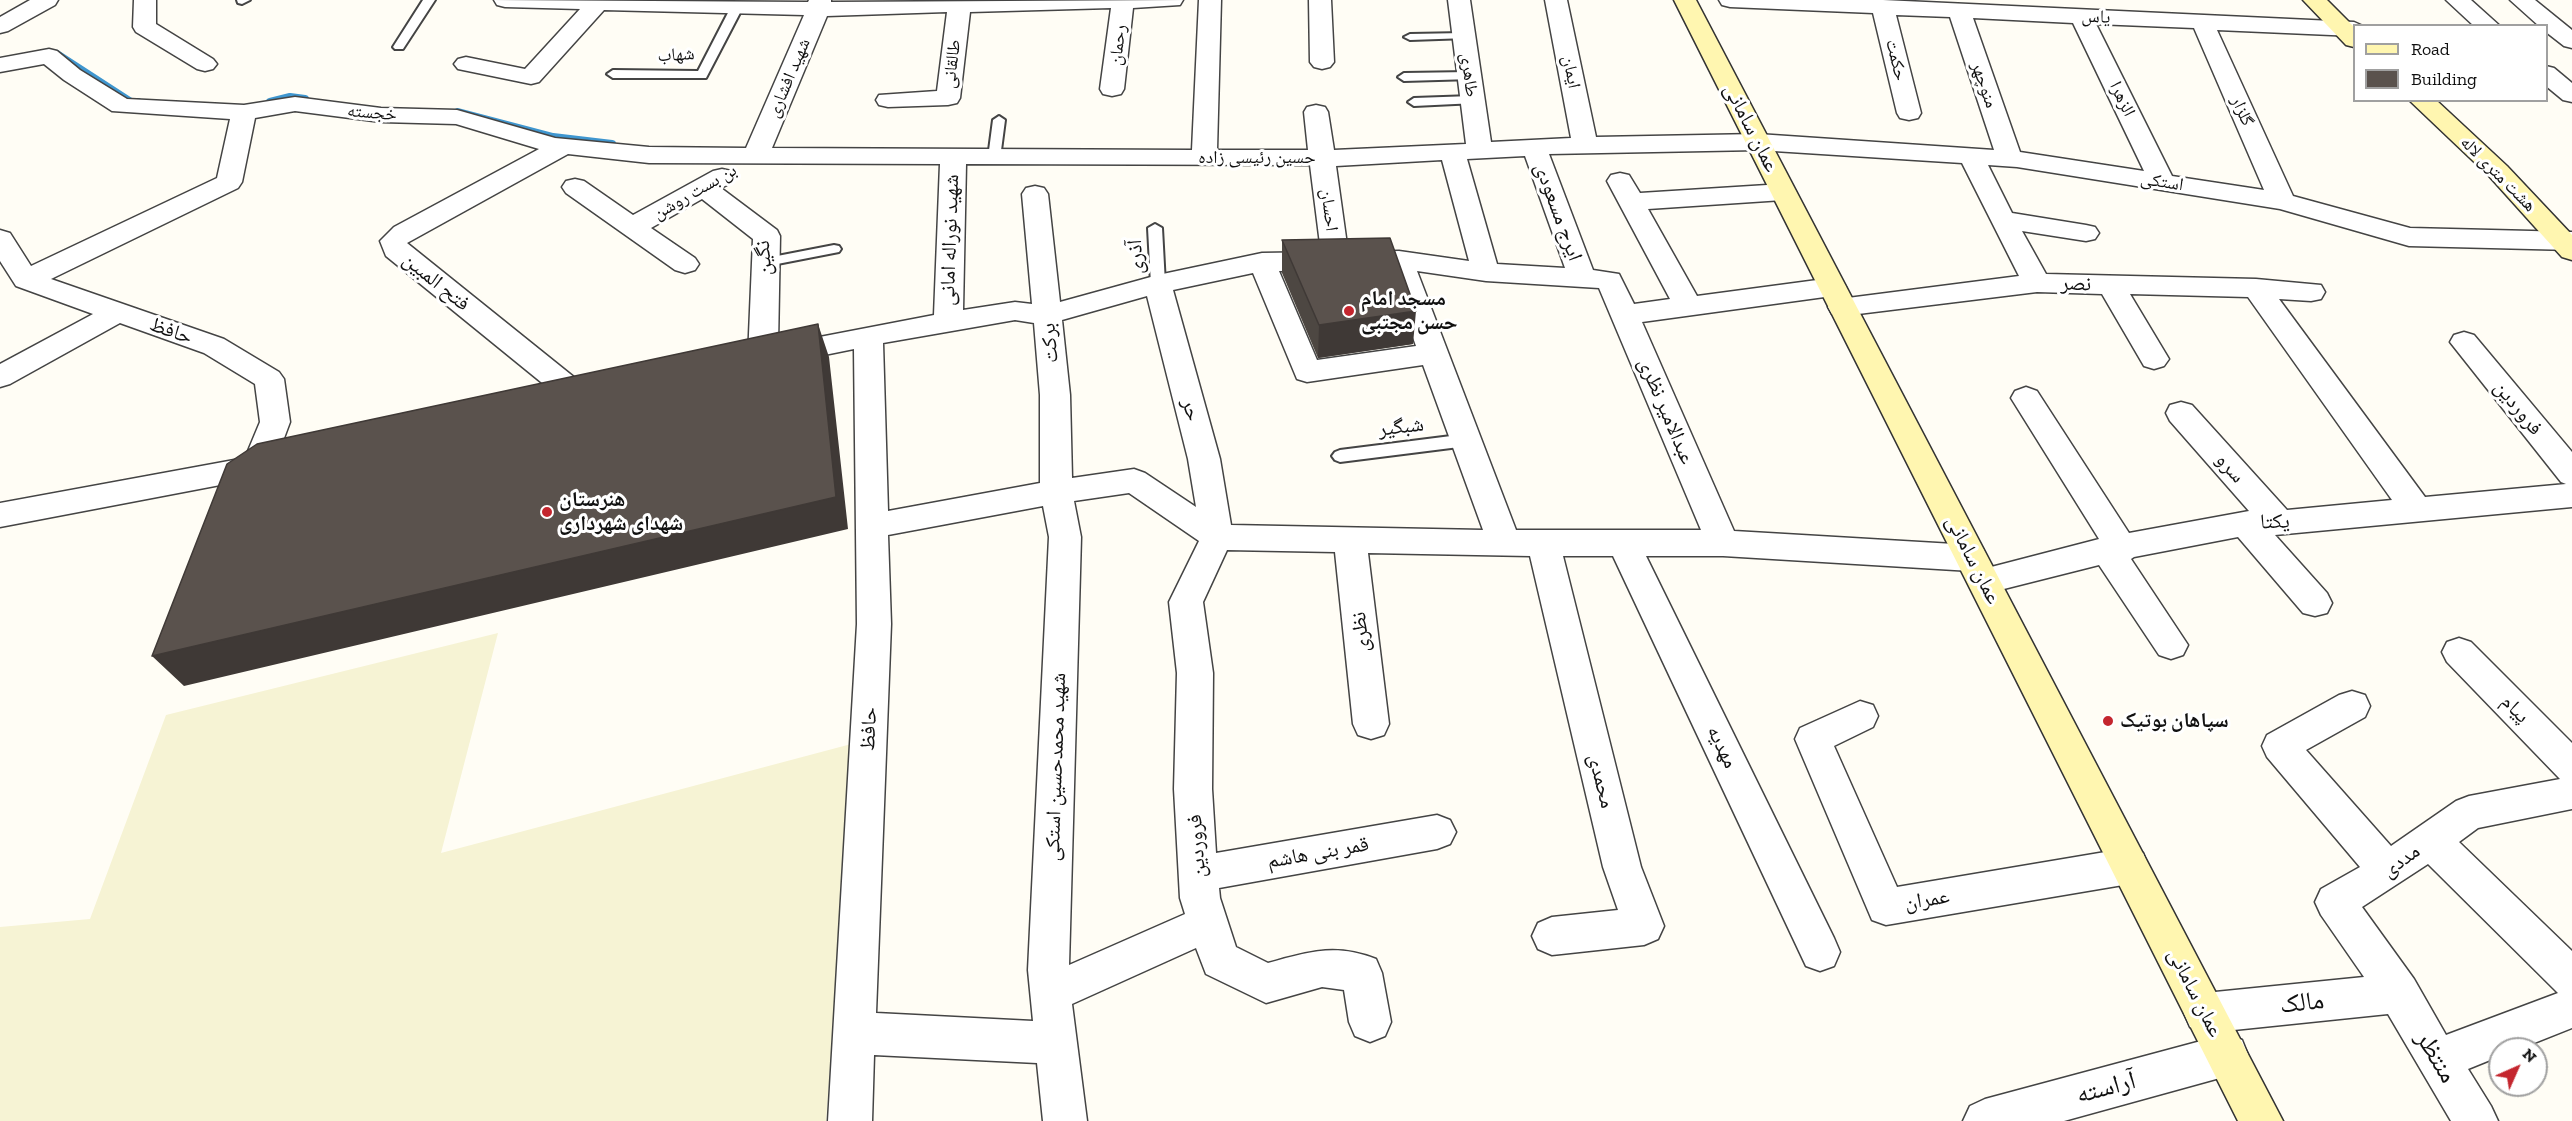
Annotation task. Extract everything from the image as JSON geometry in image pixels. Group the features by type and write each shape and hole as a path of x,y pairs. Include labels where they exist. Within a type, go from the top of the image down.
{"street":[{"path":"0,26 46,0"},
{"path":"145,0 144,27 206,64"},
{"path":"505,0 737,7 959,6 1172,0"},
{"path":"1204,158 1210,0"},
{"path":"1320,0 1322,62"},
{"name":"طاهری","path":"1459,0 1479,150"},
{"name":"ایمان","path":"1556,0 1585,144"},
{"name":"عمان سامانی","path":"1685,0 2261,1121"},
{"name":"یاس","path":"1730,0 1883,7 1945,7 2202,21 2350,32"},
{"path":"2314,0 2350,32"},
{"path":"2457,0 2487,24"},
{"path":"2521,0 2572,41"},
{"name":"رحمان","path":"1112,89 1124,1"},
{"path":"466,64 531,77 597,3"},
{"name":"شهید افشاری","path":"756,155 819,5"},
{"name":"طالقانی","path":"888,100 948,98 959,6"},
{"name":"حکمت","path":"1883,7 1910,113"},
{"name":"منوچهر","path":"1945,7 2010,159"},
{"name":"الزهرا","path":"2081,16 2162,182"},
{"name":"گلزار","path":"2202,21 2282,201"},
{"name":"خجسته","path":"0,65 49,56 72,75 121,106 244,112 295,104 381,115 457,117 553,145 649,155 756,155"},
{"path":"2548,75 2572,95"},
{"name":"هشت متری لاله","path":"2423,102 2498,171 2568,244"},
{"path":"0,239 26,280 228,182 244,112"},
{"name":"احسان","path":"1316,112 1336,261"},
{"name":"حسین رئیسی زاده","path":"756,155 953,158 1323,158 1585,144 1758,142"},
{"name":"استکی","path":"1758,142 2010,159 2282,201 2409,237 2568,244"},
{"name":"فتح المبین","path":"544,405 590,395 396,250 393,241 403,232 564,146"},
{"name":"ایرج مسعودی","path":"1534,147 1595,278"},
{"path":"1452,152 1486,272"},
{"name":"بن بست روشن","path":"632,227 704,188 756,155"},
{"path":"1971,156 2002,220 2037,282"},
{"name":"شهید نوراله امانی","path":"948,322 953,158"},
{"name":"بن بست روشن","path":"575,187 685,264"},
{"name":"نگین","path":"704,188 764,232 768,239 767,262 751,360 868,336"},
{"path":"1688,306 1626,192 1783,192"},
{"name":"برکت","path":"1035,194 1055,395 1056,492"},
{"path":"2002,220 2086,233"},
{"path":"868,336 1015,311 1047,315 1158,284 1262,262 1399,260 1486,272 1595,278"},
{"path":"1399,260 1504,543"},
{"path":"1262,262 1307,372 1435,353"},
{"name":"عبدالامیر نظری","path":"1595,278 1624,315 1723,543"},
{"name":"حافظ","path":"26,280 214,346 269,379 275,422 257,468"},
{"name":"نصر","path":"1624,315 1688,306 2037,282 2256,288 2311,292"},
{"name":"حر","path":"1158,284 1204,459 1217,537"},
{"path":"2111,285 2154,359"},
{"path":"2256,288 2417,510"},
{"path":"0,377 119,312"},
{"name":"حافظ","path":"850,1121 874,624 868,336"},
{"name":"فروردین","path":"2464,342 2570,492"},
{"path":"2026,398 2171,645"},
{"name":"سرو","path":"2181,413 2279,523"},
{"path":"0,515 291,460"},
{"path":"872,526 1056,492 1134,481 1217,537"},
{"name":"شهید محمدحسین استکی","path":"1056,492 1065,537 1048,970 1065,1121"},
{"name":"یکتا","path":"1217,537 1504,543 1723,543 1977,569 2114,549 2245,523 2279,523 2417,510 2570,492"},
{"path":"2245,523 2315,603"},
{"name":"فروردین","path":"1217,537 1186,602 1196,673 1192,789 1200,898 1220,960 1266,983 1322,968 1362,973 1370,1022"},
{"name":"نظری","path":"1350,540 1371,724"},
{"name":"محمدی","path":"1544,543 1622,867 1644,926 1551,936"},
{"name":"مهدیه","path":"1623,543 1820,952"},
{"name":"پیام","path":"2458,652 2572,767"},
{"path":"2352,706 2280,746 2388,871"},
{"name":"عمران","path":"1860,716 1813,739 1886,907 2130,866"},
{"name":"مددی","path":"2399,993 2335,902 2388,871 2469,813 2572,793"},
{"name":"قمر بنی هاشم","path":"1199,874 1437,832"},
{"path":"2430,840 2572,979"},
{"path":"1051,993 1208,923"},
{"name":"مالک","path":"2205,1012 2399,993"},
{"name":"منتظر","path":"2399,993 2437,1060 2476,1121"},
{"path":"2437,1060 2572,1008"},
{"path":"855,1033 1056,1043"},
{"name":"آراسته","path":"1985,1121 2227,1056"}],"lane":[{"path":"399,47 429,0"},
{"name":"شهاب","path":"613,74 702,75 737,7"},
{"path":"1410,37 1464,36"},
{"path":"1404,76 1469,76"},
{"path":"1414,102 1472,100"},
{"path":"994,158 999,120"},
{"name":"آذری","path":"1155,228 1158,284"},
{"path":"767,262 834,249"},
{"name":"شبگیر","path":"1340,456 1467,440"}],"shaded area":[{"path":"498,633 441,853 855,743 826,1121 0,1121 0,927 90,919 166,715"}],"building":[{"path":"1390,238 1416,311 1319,325 1282,240"},
{"name":"هنرستان شهدای شهرداری","path":"818,324 836,497 152,656 227,464 257,444"}],"waterway":[{"path":"57,54 131,102 138,102"},
{"path":"270,102 290,97 305,99"},
{"path":"458,112 553,137 612,144"}],"place":[{"name":"مسجد امام حسن مجتبی","path":"1349,311"},
{"name":"هنرستان شهدای شهرداری","path":"547,512"},
{"name":"سپاهان بوتیک","path":"2108,721"}]}
